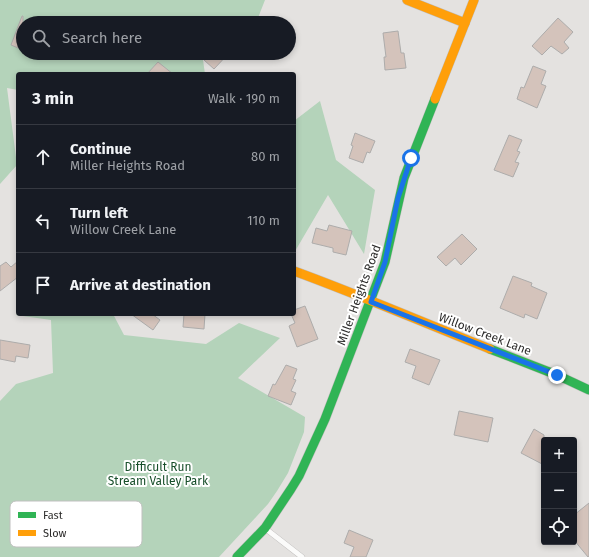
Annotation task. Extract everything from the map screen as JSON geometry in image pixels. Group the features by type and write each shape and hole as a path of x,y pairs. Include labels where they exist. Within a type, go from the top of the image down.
{"street":[{"path":"407,0 465,23"},
{"name":"Miller Heights Road","path":"237,557 265,528 299,476 325,419 371,302 385,262 404,178 474,0"},
{"name":"Willow Creek Lane","path":"296,272 557,375 589,390"}],"lane":[{"path":"265,528 302,557"}],"green space":[{"path":"0,0 265,0 259,16 16,16 16,60 203,60 205,72 16,72 16,90 7,88 16,166 0,184"},
{"path":"320,101 336,160 375,190 364,254 328,195 296,250 296,119"},
{"name":"Difficult Run Stream Valley Park","path":"23,316 114,316 124,335 206,344 239,323 280,338 238,378 305,417 304,432 288,473 277,491 268,504 219,557 0,557 0,401 16,384 53,373 51,320"}],"building":[{"path":"558,18 573,32 564,42 569,48 562,54 551,46 542,55 532,46"},
{"path":"398,31 401,53 404,53 406,68 385,70 384,57 386,57 383,33"},
{"path":"16,32 16,47 11,45"},
{"path":"204,60 222,60 214,69"},
{"path":"158,62 170,72 149,72"},
{"path":"533,66 546,71 541,84 546,86 537,108 517,99 521,87 524,88"},
{"path":"355,133 375,141 370,153 367,152 363,163 349,158"},
{"path":"509,135 522,140 517,151 520,152 515,162 519,163 513,177 494,170"},
{"path":"329,225 352,231 346,255 333,252 333,248 312,243 316,228 327,231"},
{"path":"462,234 477,249 461,265 455,258 446,266 437,257"},
{"path":"6,262 11,267 16,263 16,279 0,291 0,266"},
{"path":"513,276 532,283 531,286 547,293 537,319 525,314 524,318 500,308"},
{"path":"305,306 318,339 297,347 289,326 295,323 292,316 296,316 296,309"},
{"path":"134,316 155,316 160,320 153,330"},
{"path":"184,316 205,316 204,329 183,327"},
{"path":"0,340 30,345 28,358 16,356 15,362 0,359"},
{"path":"410,349 440,360 429,385 412,378 416,366 405,362"},
{"path":"286,365 297,369 293,379 296,380 291,391 296,393 291,405 268,396 273,384 275,385"},
{"path":"459,411 493,418 488,442 454,435"},
{"path":"534,429 544,435 544,437 541,437 541,463 521,453"},
{"path":"589,503 589,557 577,544 577,513"},
{"path":"349,530 373,540 366,557 350,557 354,547 344,543"}],"traffic: fast":[{"path":"237,557 265,528 291,489 299,476 325,419 385,262 404,178 435,99"},
{"path":"490,349 557,375 589,390"}],"traffic: slow":[{"path":"407,0 465,23"},
{"path":"435,99 474,0"},
{"path":"296,272 368,299 490,349"}],"route":[{"path":"411,158 398,198 392,235 385,262 371,302 557,375"}]}
